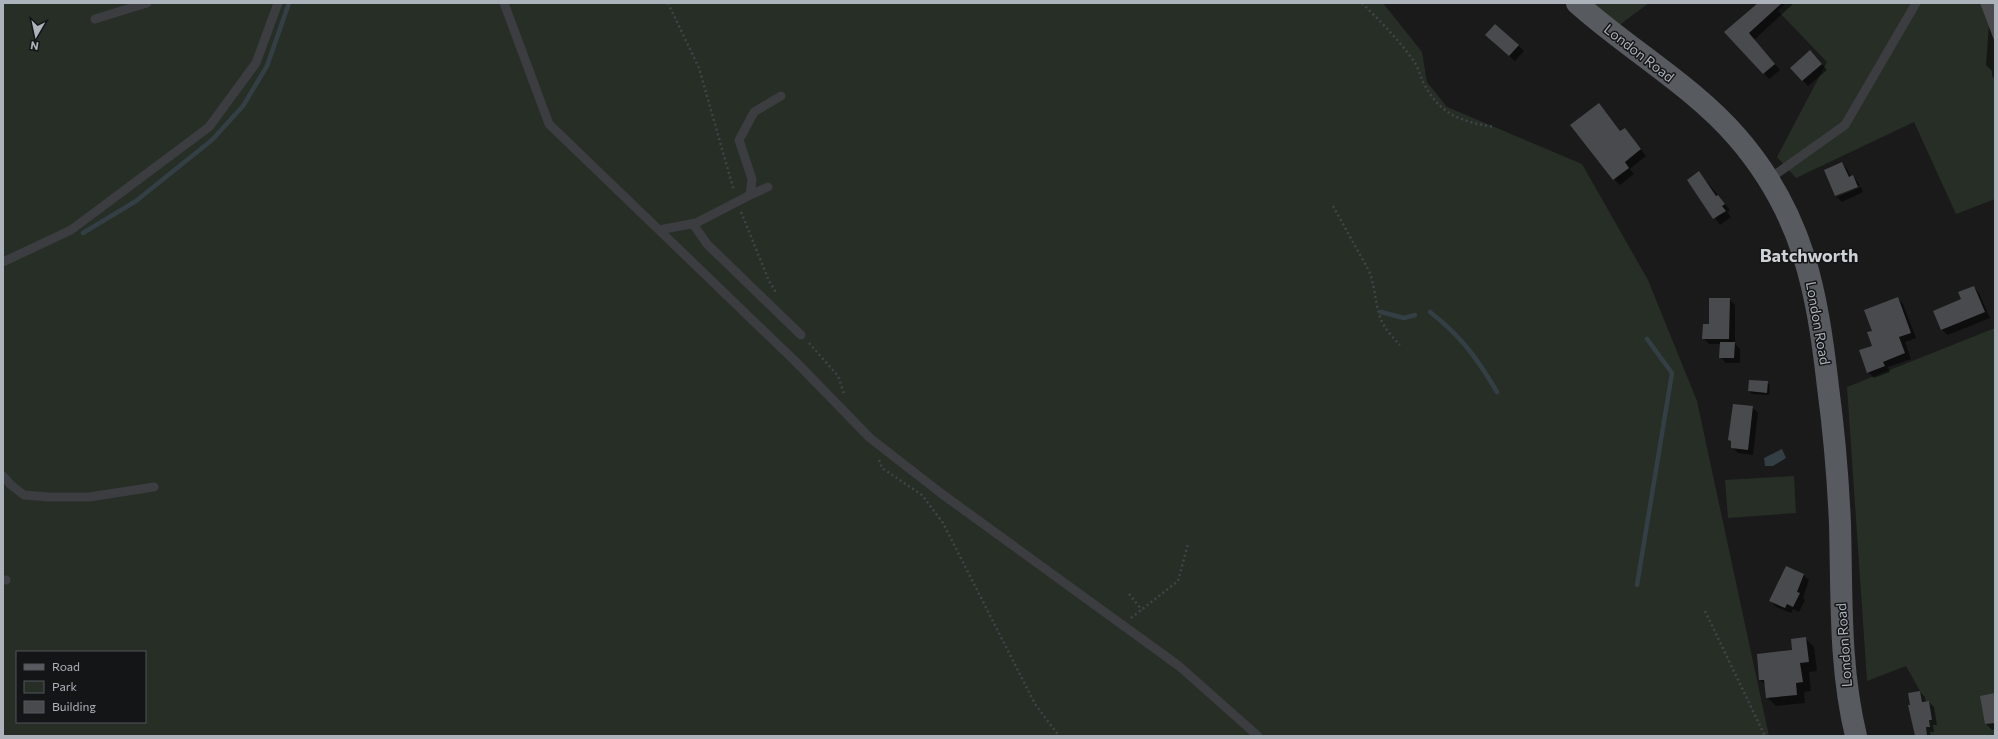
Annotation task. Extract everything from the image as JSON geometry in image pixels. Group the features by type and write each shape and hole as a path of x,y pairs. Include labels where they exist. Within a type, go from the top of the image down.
{"main road":[{"name":"London Road","path":"1577,3 1614,35 1717,116 1736,136 1769,179 1786,207 1801,245 1809,270 1821,329 1832,418 1839,515 1841,627 1845,674 1856,736"}],"lane":[{"path":"95,19 147,3"},
{"path":"3,262 71,230 209,127 256,63 278,3"},
{"path":"504,3 549,124 796,362 870,438 942,494 1179,666 1258,736"},
{"path":"1769,179 1846,125 1916,3"},
{"path":"750,195 752,179 739,140 754,112 781,96"},
{"path":"659,230 693,224 768,187"},
{"path":"693,224 707,244 801,334"},
{"path":"3,476 11,485 24,495 49,497 89,497 154,488"}],"path":[{"path":"668,3 699,68 737,202 769,281 781,301"},
{"path":"1362,3 1414,61 1430,93 1445,111 1467,122 1494,127"},
{"path":"1333,206 1369,271 1373,281 1380,318 1389,334 1400,345"},
{"path":"801,334 838,376 844,396"},
{"path":"870,438 882,468 922,495 943,524 1035,704 1059,736"},
{"path":"1123,625 1178,581 1188,544"},
{"path":"1129,594 1142,610"},
{"path":"1705,611 1765,736"}],"green space":[{"path":"3,3 1383,3 1422,52 1427,82 1447,107 1582,164 1648,280 1697,401 1769,736 3,736"},
{"path":"1591,3 1649,3 1618,26"},
{"path":"1786,3 1995,3 1995,199 1956,214 1914,122 1796,178 1777,157 1827,62 1778,11"},
{"path":"1995,328 1995,736 1927,736 1926,727 1930,727 1929,720 1932,720 1929,701 1922,702 1920,691 1906,666 1867,681 1847,387"},
{"path":"1794,476 1796,513 1728,518 1725,480"}],"shaded area":[{"path":"1782,449 1786,458 1773,466 1765,466 1764,458"}],"building":[{"path":"1758,3 1782,3 1749,33 1775,64 1763,74 1724,32"},
{"path":"1980,3 1995,3 1995,40 1994,40"},
{"path":"1495,24 1519,45 1509,56 1485,35"},
{"path":"1810,50 1822,64 1802,81 1790,68"},
{"path":"1599,103 1620,131 1625,128 1641,149 1625,162 1629,168 1613,180 1570,125"},
{"path":"1842,162 1849,177 1853,175 1858,187 1835,196 1824,170"},
{"path":"1699,171 1716,196 1718,195 1725,204 1722,206 1726,211 1713,219 1687,180"},
{"path":"1974,286 1985,312 1941,330 1933,311 1961,299 1958,292"},
{"path":"1898,297 1911,333 1899,337 1905,353 1883,362 1885,366 1867,373 1859,350 1872,346 1867,332 1872,331 1864,310"},
{"path":"1709,298 1730,298 1729,339 1702,339 1703,324 1709,324"},
{"path":"1720,342 1735,342 1734,358 1719,358"},
{"path":"1749,380 1768,381 1767,393 1748,391"},
{"path":"1733,404 1753,406 1748,450 1731,448 1731,441 1728,440"},
{"path":"1786,566 1804,574 1797,592 1800,593 1793,607 1787,604 1785,608 1769,601"},
{"path":"1806,637 1809,662 1800,663 1803,682 1796,683 1797,695 1766,698 1764,680 1759,680 1757,654 1792,650 1791,639"},
{"path":"1920,691 1922,702 1929,701 1932,720 1929,720 1930,727 1926,727 1927,736 1915,736 1908,705 1910,705 1908,693"},
{"path":"1995,693 1995,723 1985,724 1980,696"}],"waterway":[{"path":"83,233 136,201 212,140 243,106 267,66 289,3"},
{"path":"1381,312 1404,318 1415,315"},
{"path":"1430,312 1451,330 1468,348 1497,392"},
{"path":"1637,585 1672,373 1647,339"}],"district":[{"name":"Batchworth","path":"1809,256"}]}
